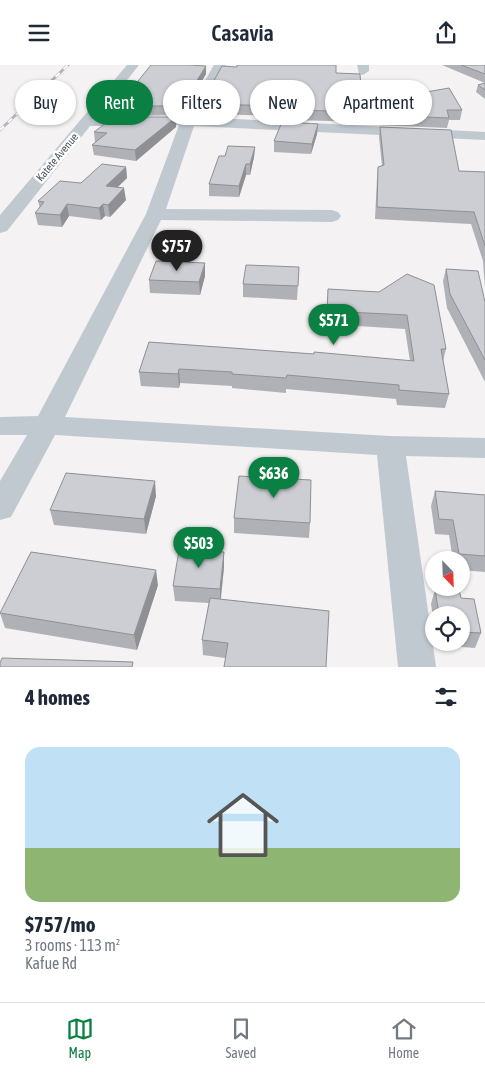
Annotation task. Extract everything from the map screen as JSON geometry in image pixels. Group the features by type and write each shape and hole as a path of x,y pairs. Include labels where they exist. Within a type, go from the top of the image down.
{"street":[{"name":"Katete Avenue","path":"121,80 133,65"},
{"path":"211,80 220,65"},
{"name":"Katete Avenue","path":"0,227 86,122"},
{"path":"240,124 485,136"},
{"path":"0,508 47,425 155,214 187,125"},
{"path":"155,214 332,216"},
{"path":"0,426 47,425 390,446 485,448"},
{"path":"390,446 417,667"}],"building":[{"path":"151,65 206,66 197,80 163,80 163,106 153,106 153,80 139,80"},
{"path":"237,65 336,65 336,73 360,74 360,80 325,80 325,111 315,111 315,80 250,80 250,105 240,105 240,80 214,80 222,66 237,67"},
{"path":"461,65 485,65 485,74"},
{"path":"485,83 485,90 478,85"},
{"path":"449,88 462,110 447,110 449,118 432,117 432,91"},
{"path":"153,117 163,117 163,125 166,125 135,150 92,145 107,133 94,132 103,125 153,125"},
{"path":"318,124 312,144 274,141 281,125"},
{"path":"380,127 451,130 459,171 485,172 485,246 474,212 377,207 378,167 384,165"},
{"path":"228,146 255,147 250,164 246,164 239,186 209,184 219,156 225,156"},
{"path":"102,164 126,167 106,186 124,188 108,205 103,204 99,208 67,204 60,215 35,213 44,202 38,201 60,181 81,183"},
{"path":"156,261 205,263 199,282 149,280"},
{"path":"246,265 299,267 298,286 243,284"},
{"path":"446,269 478,271 485,302 485,360 450,294"},
{"path":"407,274 434,285 446,349 441,349 449,394 399,390 399,385 287,375 286,378 179,369 178,374 139,372 149,342 314,354 314,352 414,361 407,315 327,311 328,289 379,292"},
{"path":"66,473 155,481 144,519 50,510"},
{"path":"239,476 311,480 310,523 234,518"},
{"path":"435,491 485,495 485,556 470,555 470,551 458,551 453,520 439,519"},
{"path":"179,550 224,552 220,589 173,586"},
{"path":"31,552 156,570 134,635 0,613"},
{"path":"436,596 460,596 461,598 474,599 481,633 470,632 470,606 438,606"},
{"path":"210,598 329,611 326,667 224,667 228,643 202,640"},
{"path":"2,658 133,662 132,667 0,667"}],"railway":[{"path":"0,130 68,65"}]}
